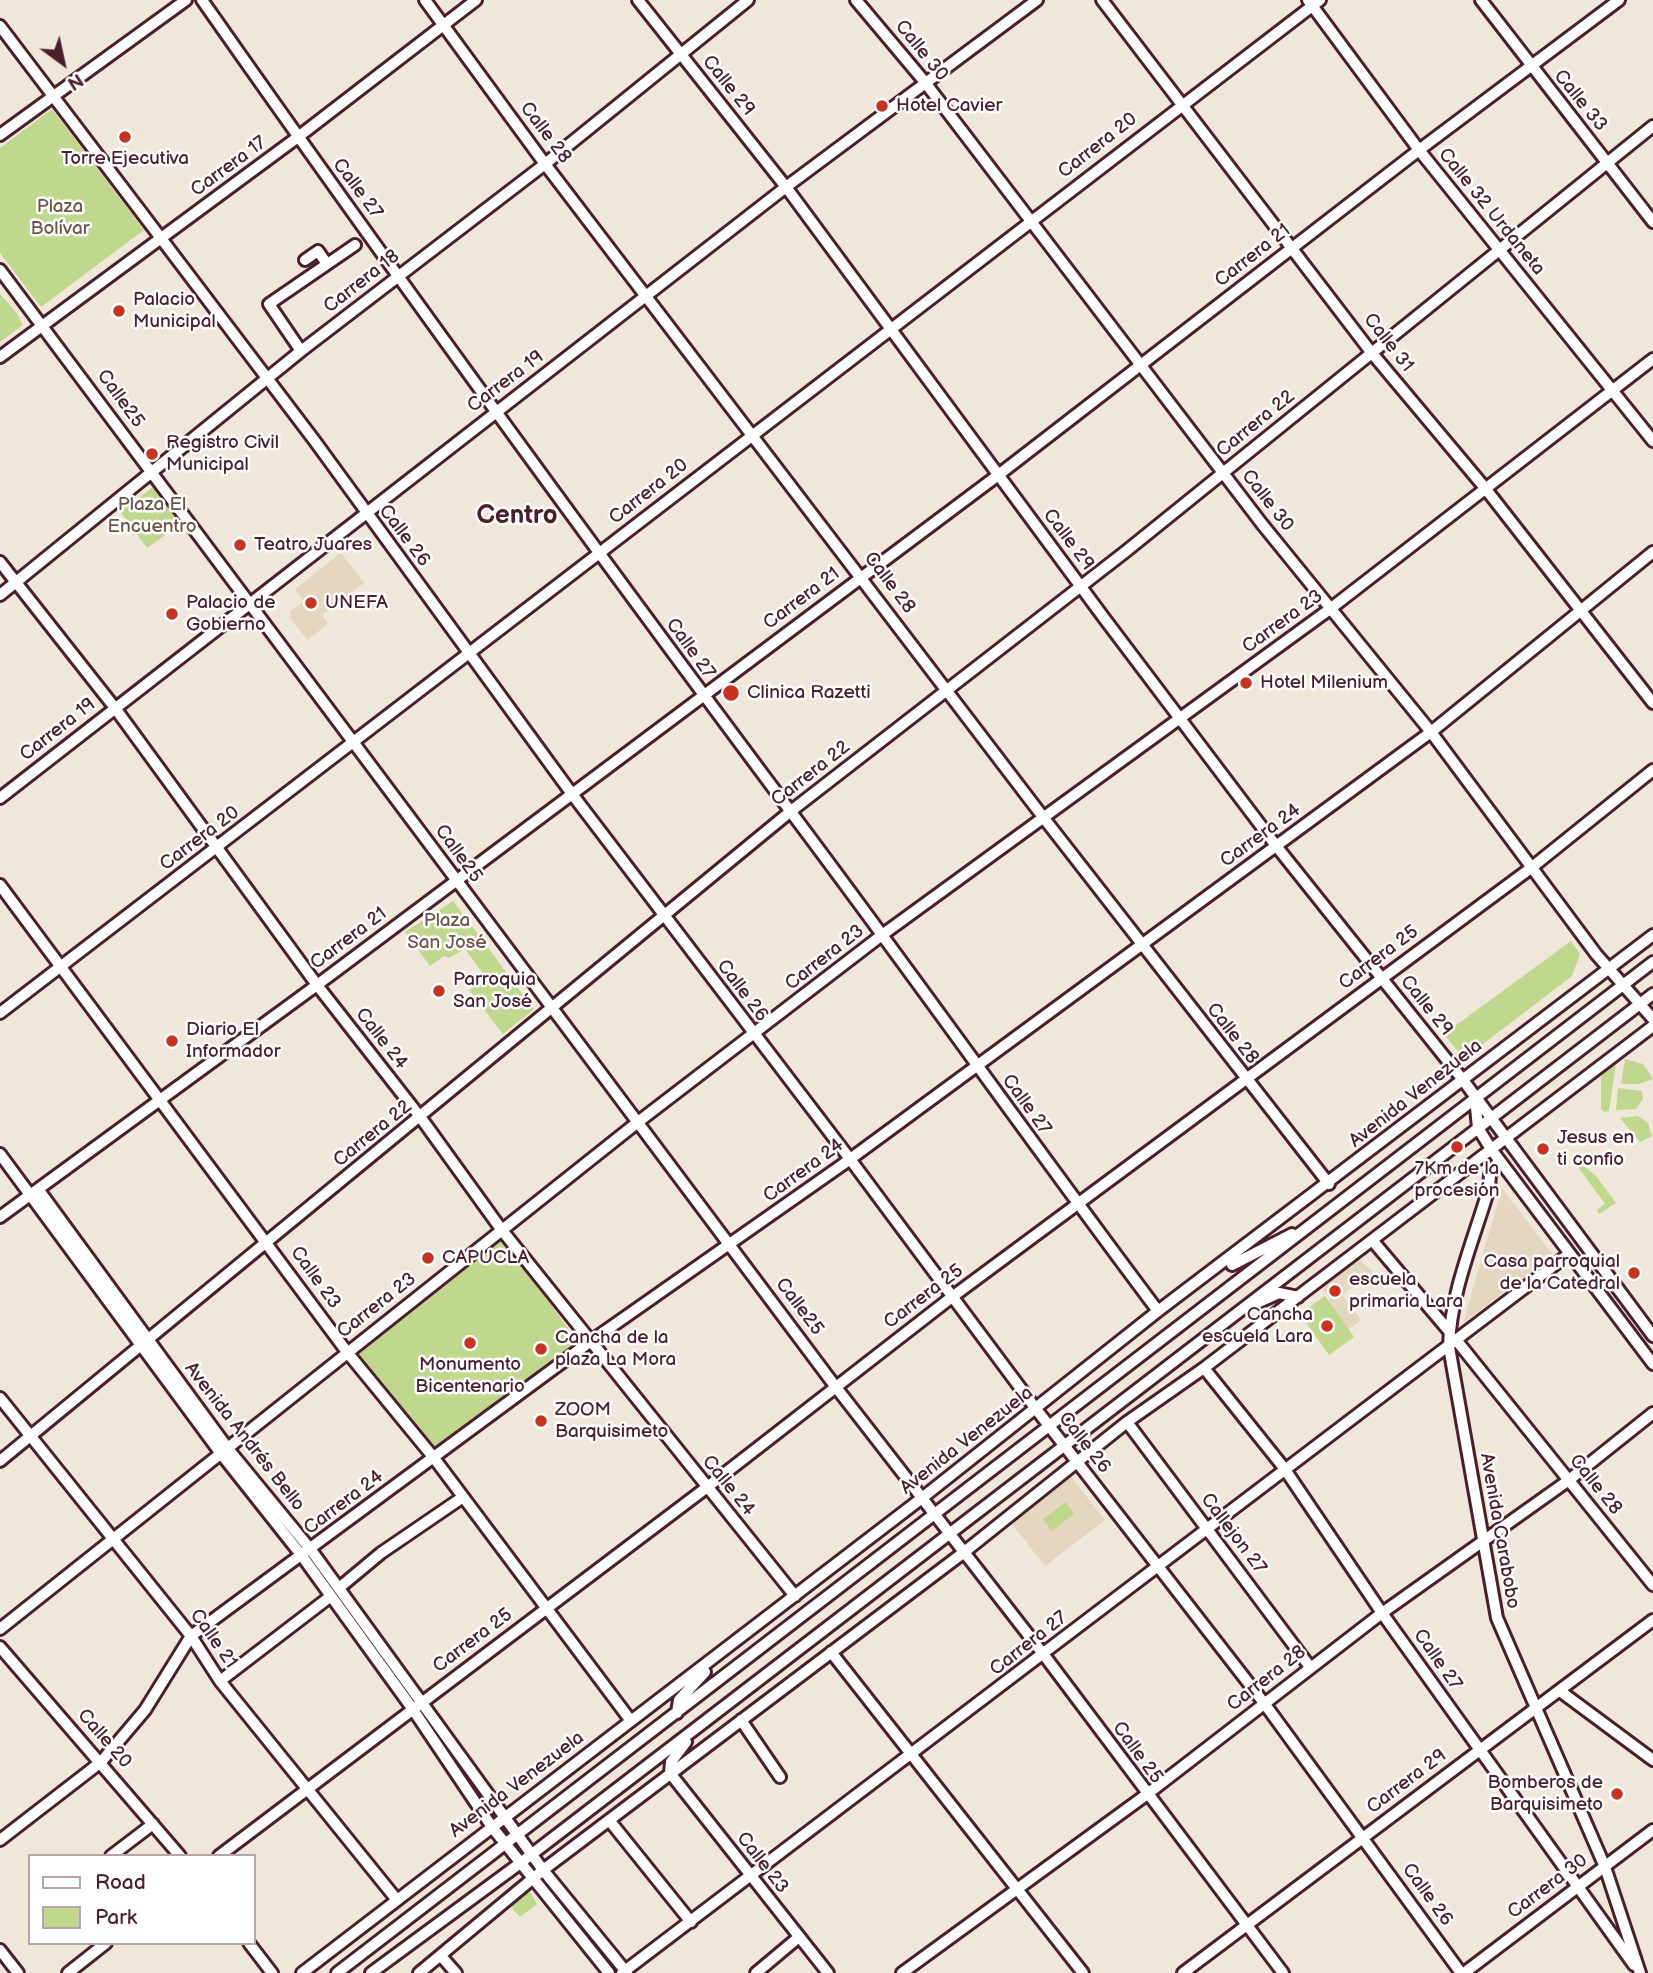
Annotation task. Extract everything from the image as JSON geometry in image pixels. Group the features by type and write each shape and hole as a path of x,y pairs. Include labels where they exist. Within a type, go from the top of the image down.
{"street":[{"path":"0,135 186,0"},
{"name":"Calle 27","path":"202,0 298,137 401,275 495,412 702,696 791,811 1158,1311"},
{"name":"Calle 28","path":"425,0 545,164 648,295 1043,817 1329,1184"},
{"name":"Carrera 17","path":"0,357 298,137 476,0"},
{"name":"Calle 29","path":"638,0 786,187 997,476 1277,846 1463,1080 1653,1336"},
{"name":"Carrera 18","path":"0,595 269,379 300,351 545,164 748,0"},
{"name":"Calle 30","path":"856,0 924,81 1223,473 1431,732 1608,969 1653,1019"},
{"name":"Carrera 19","path":"0,798 249,601 786,187 924,81 1037,0"},
{"name":"Calle 31","path":"1102,0 1371,352 1485,488 1653,703"},
{"name":"Calle 33","path":"1480,0 1653,222"},
{"name":"Carrera 21","path":"0,1217 157,1099 317,985 997,476 1419,150 1619,0"},
{"name":"Carrera 20","path":"0,1013 218,848 1314,2"},
{"name":"Calle 32 Urdaneta","path":"1314,2 1419,150 1653,441"},
{"name":"Calle 26","path":"0,26 55,96 159,239 269,379 572,794 1076,1462 1159,1564 1463,1973"},
{"name":"Carrera 22","path":"0,1461 143,1341 421,1118 791,811 949,691 1653,126"},
{"path":"300,351 268,307 269,304 355,245"},
{"path":"305,260 322,248 327,264"},
{"name":"Calle25","path":"0,270 455,881 935,1514"},
{"name":"Carrera 23","path":"0,1629 113,1536 225,1453 501,1229 754,1036 881,935 1330,609 1653,359"},
{"name":"Carrera 24","path":"0,1840 101,1762 145,1710 191,1636 591,1341 850,1159 1431,732 1653,552"},
{"name":"Calle 24","path":"0,562 115,708 317,985 421,1118 501,1229 795,1596"},
{"name":"Carrera 25","path":"222,1854 706,1488 835,1385 1531,868 1653,770"},
{"name":"Calle 23","path":"0,885 347,1352 434,1458 631,1721"},
{"name":"Avenida Venezuela","path":"302,1973 795,1596 919,1494 1036,1409 1158,1311 1329,1184 1653,935"},
{"name":"Avenida Venezuela","path":"337,1973 1653,962"},
{"path":"371,1973 519,1864 1653,994"},
{"path":"419,1973 531,1879 963,1553 1126,1422 1204,1368 1653,1026"},
{"path":"1475,1097 1478,1128 1491,1149 1653,1364"},
{"name":"Avenida Andrés Bello","path":"0,1154 34,1192 225,1453 307,1553 492,1827 609,1973"},
{"name":"Avenida Carabobo","path":"1499,1160 1490,1175 1489,1188 1449,1331 1497,1618 1538,1707 1605,1867 1640,1973"},
{"path":"1474,1162 1490,1175"},
{"path":"1177,1298 1190,1296 1242,1258 1304,1229"},
{"path":"1372,1240 1449,1331"},
{"name":"Carrera 27","path":"625,1972 1044,1655 1284,1468 1453,1344 1569,1254"},
{"path":"1180,1357 1200,1346 1255,1304 1279,1293 1298,1297"},
{"name":"Calle 28","path":"1453,1344 1569,1480 1653,1585"},
{"name":"Calle 27","path":"1204,1368 1284,1468 1382,1613 1640,1973"},
{"name":"Calle 21","path":"0,1398 113,1536 191,1636 220,1681 397,1900"},
{"name":"Carrera 28","path":"902,1973 1146,1795 1382,1613 1569,1480 1653,1413"},
{"name":"Callejon 27","path":"1126,1422 1310,1667"},
{"path":"220,1681 381,1553 463,1497"},
{"name":"Calle 25","path":"935,1514 1283,1973"},
{"name":"Avenida Andrés Bello","path":"335,1592 422,1701 543,1870 625,1972"},
{"name":"Carrera 29","path":"1183,1973 1653,1620"},
{"path":"677,1713 679,1700 690,1685 747,1631"},
{"name":"Calle 20","path":"0,1647 178,1854"},
{"path":"831,1652 1083,1973"},
{"path":"670,1773 671,1762 679,1750 766,1674"},
{"path":"1560,1691 1653,1760"},
{"path":"741,1720 780,1777"},
{"name":"Calle 23","path":"670,1773 828,1973"},
{"path":"609,1820 691,1922"},
{"path":"114,1854 153,1824"},
{"name":"Carrera 30","path":"1463,1973 1653,1830"},
{"path":"756,1973 799,1937"},
{"path":"68,1973 103,1945"},
{"path":"251,1945 272,1973"},
{"path":"0,1950 18,1973"},
{"path":"441,1956 456,1973"}],"shaded area":[{"path":"341,553 364,583 322,615 328,624 307,640 290,618 290,611 304,601 295,589"},
{"path":"1502,1188 1553,1255 1463,1323"},
{"name":"escuela primaria Lara","path":"1359,1259 1379,1278 1366,1288 1361,1281 1342,1295 1361,1320 1347,1331 1326,1303 1330,1299 1321,1287 1337,1270 1340,1273"},
{"path":"1068,1473 1105,1520 1045,1566 1009,1520"}],"green space":[{"name":"Plaza Bolívar","path":"52,109 144,230 41,307 0,253 0,148"},
{"path":"0,294 16,312 23,325 0,342"},
{"name":"Plaza El Encuentro","path":"156,485 183,522 147,548 120,511"},
{"name":"Plaza San José","path":"453,901 534,1009 503,1034 469,990 486,978 465,949 449,958 444,956 430,966 405,932"},
{"path":"1571,941 1580,954 1572,976 1470,1054 1460,1054 1444,1034"},
{"path":"1625,1059 1643,1064 1653,1079 1639,1084 1621,1084"},
{"path":"1616,1063 1609,1111 1604,1112 1601,1109 1601,1073"},
{"path":"1618,1088 1642,1091 1643,1099 1636,1109 1616,1110"},
{"path":"1638,1116 1648,1123 1652,1136 1640,1142 1620,1118"},
{"path":"1573,1160 1596,1176 1616,1203 1599,1214 1597,1210 1605,1204"},
{"path":"501,1234 577,1341 428,1452 350,1351"},
{"name":"Cancha escuela Lara","path":"1325,1296 1354,1337 1329,1355 1300,1314"},
{"path":"1066,1502 1074,1514 1052,1531 1043,1519"},
{"path":"524,1892 531,1893 537,1904 520,1917 509,1904"}],"place":[{"name":"Hotel Cavier","path":"882,106"},
{"name":"Torre Ejecutiva","path":"125,137"},
{"name":"Palacio Municipal","path":"119,311"},
{"name":"Registro Civil Municipal","path":"152,454"},
{"name":"Teatro Juares","path":"240,545"},
{"name":"UNEFA","path":"311,603"},
{"name":"Palacio de Gobierno","path":"172,614"},
{"name":"Hotel Milenium","path":"1246,683"},
{"name":"Clinica Razetti","path":"731,693"},
{"name":"Parroquia San José","path":"439,991"},
{"name":"Diario El Informador","path":"172,1041"},
{"name":"7Km de la procesión","path":"1457,1147"},
{"name":"Jesus en ti confio","path":"1543,1149"},
{"name":"CAPUCLA","path":"428,1258"},
{"name":"Casa parroquial de la Catedral","path":"1634,1273"},
{"name":"escuela primaria Lara","path":"1335,1291"},
{"name":"Cancha escuela Lara","path":"1327,1326"},
{"name":"Monumento Bicentenario","path":"470,1343"},
{"name":"Cancha de la plaza La Mora","path":"541,1349"},
{"name":"ZOOM Barquisimeto","path":"541,1421"},
{"name":"Bomberos de Barquisimeto","path":"1617,1794"}],"district":[{"name":"Centro","path":"517,516"}]}
